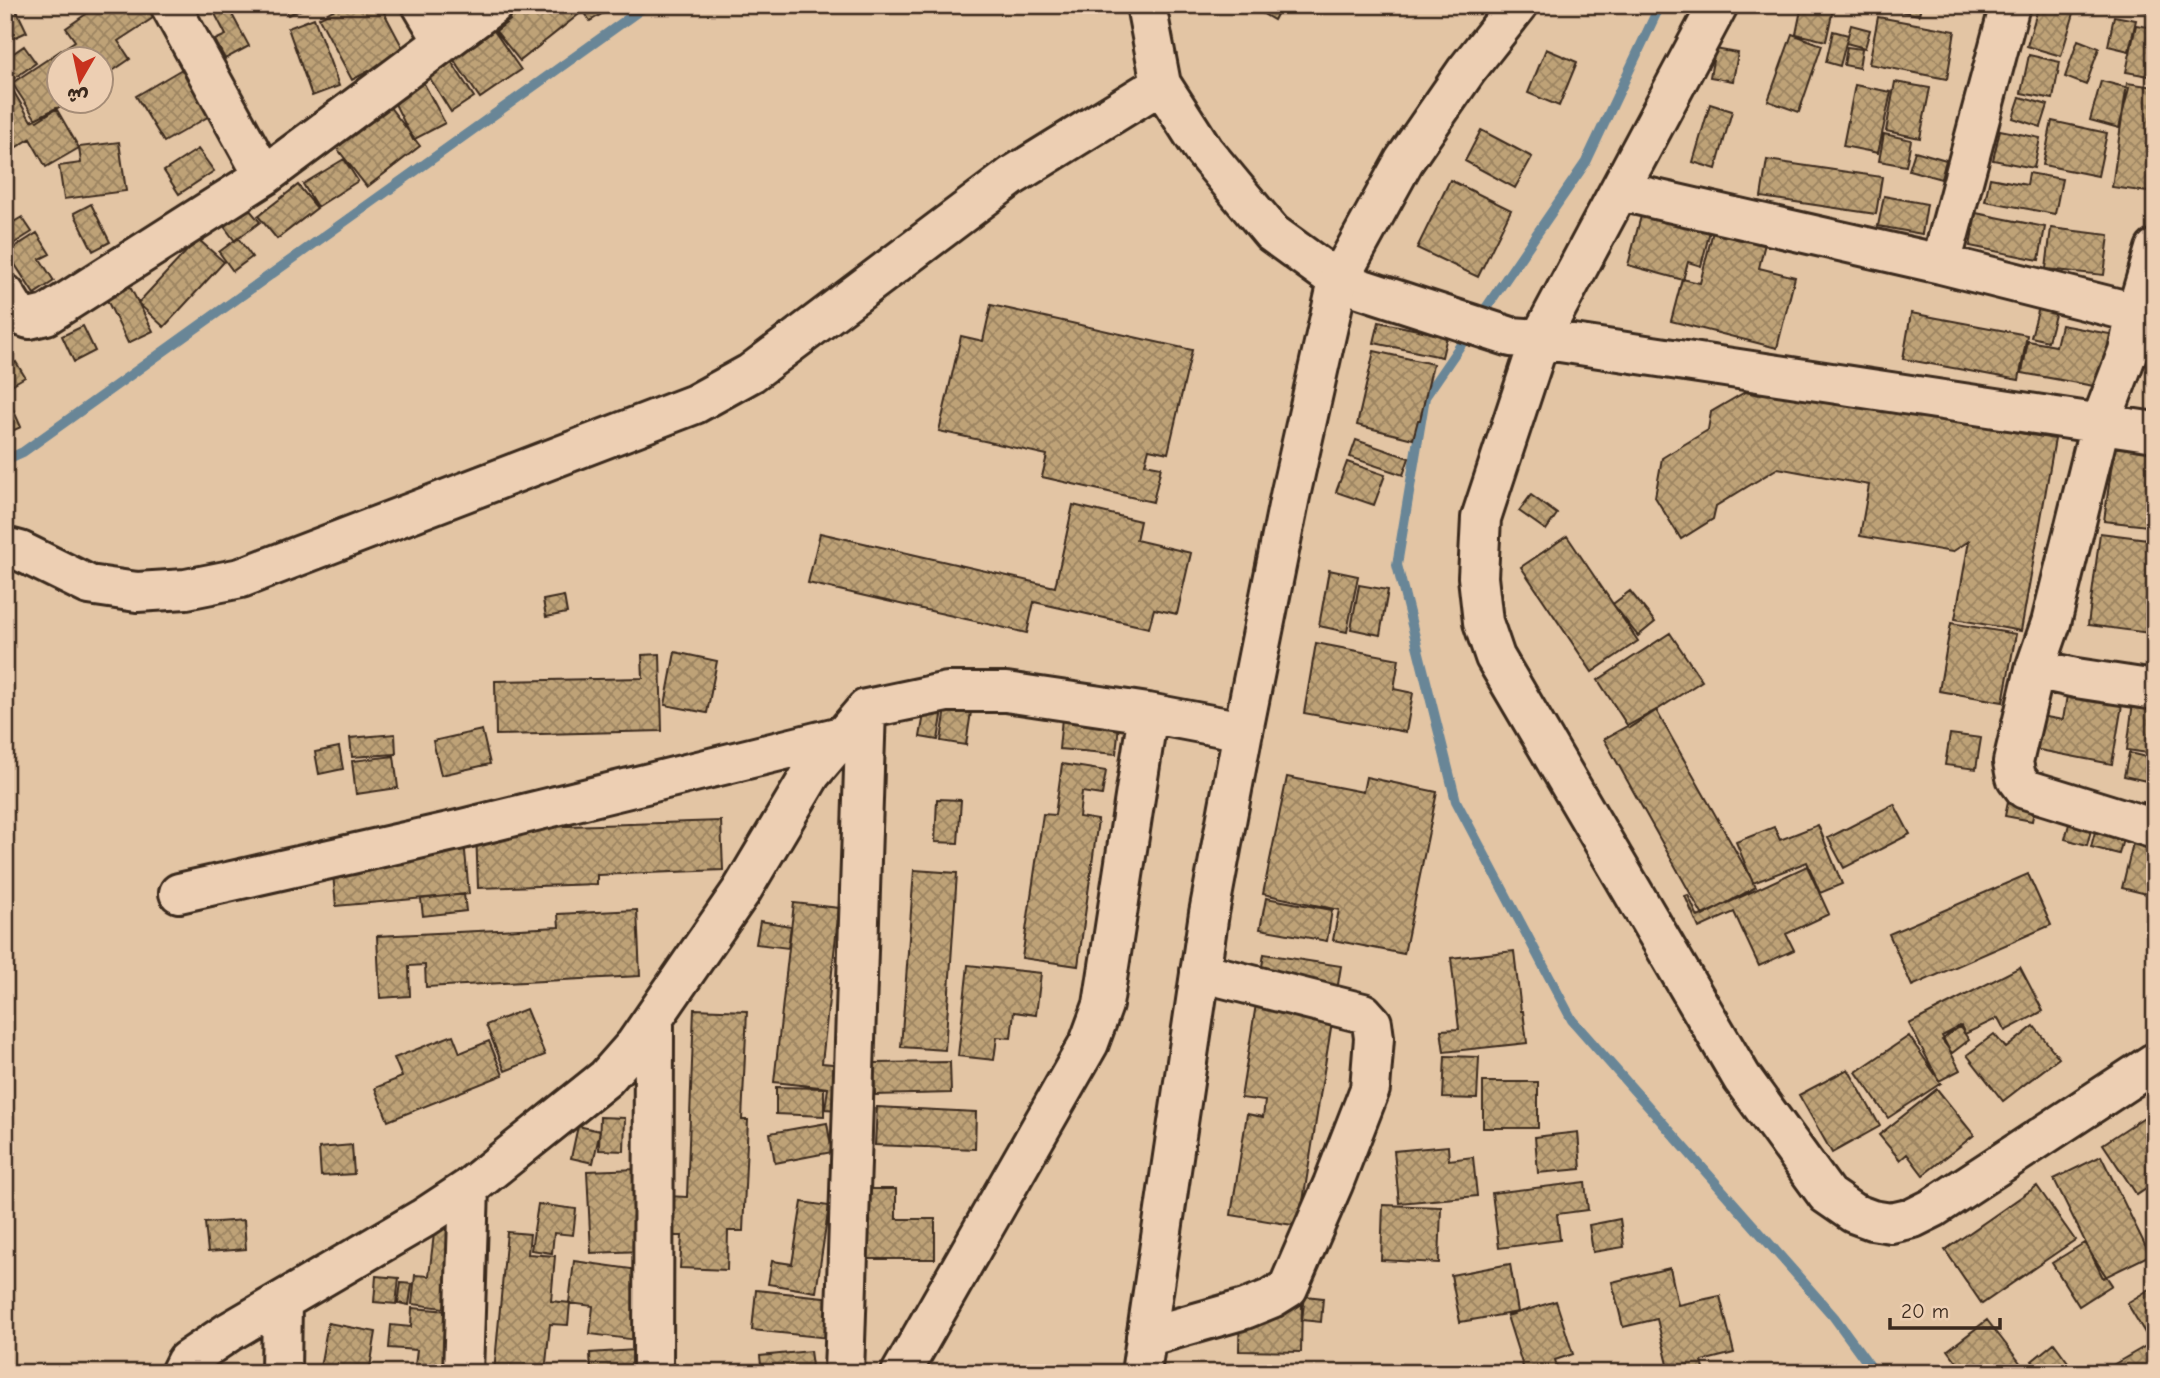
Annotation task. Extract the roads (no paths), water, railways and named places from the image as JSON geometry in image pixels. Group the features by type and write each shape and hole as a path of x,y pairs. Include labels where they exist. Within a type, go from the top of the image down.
{"street":[{"path":"170,5 264,176"},
{"path":"422,5 444,42"},
{"path":"5,294 18,316 29,318 46,315 264,176 493,5"},
{"path":"1146,5 1161,84 1203,151 1272,233 1338,281 1511,337 1540,339 2155,432"},
{"path":"1144,1355 1209,913 1290,496 1338,281 1404,161 1466,71 1518,5"},
{"path":"1718,5 1540,339 1481,518 1478,577 1483,622 1495,657 1734,1066 1827,1195 1853,1213 1891,1223 1913,1218 1933,1208 2154,1063"},
{"path":"1941,264 2010,5"},
{"path":"5,547 20,551 89,585 137,592 186,589 241,578 695,404 751,373 1012,176 1161,84"},
{"path":"1620,191 1941,264 2136,313"},
{"path":"2155,249 2128,351 2100,425 2051,623 2035,668 2013,762 2016,777 2025,789 2155,829"},
{"path":"2035,668 2077,678 2155,690"},
{"path":"179,893 458,831 855,722 947,692 1006,692 1148,713 1243,731"},
{"path":"901,1373 1058,1102 1089,1043 1104,1006 1148,713"},
{"path":"180,1373 186,1361 229,1332 470,1188 606,1078 654,1019 742,890 811,774 855,722"},
{"path":"844,1373 855,722"},
{"path":"1144,1355 1289,1288 1370,1089 1374,1038 1372,1023 1363,1013 1200,972"},
{"path":"653,1373 654,1019"},
{"path":"463,1373 470,1188"},
{"path":"281,1373 282,1301"}],"waterway":[{"path":"5,460 23,452 647,5"},
{"path":"1660,5 1586,162 1425,397 1397,565 1456,801 1572,1020 1834,1317 1875,1373"}]}
